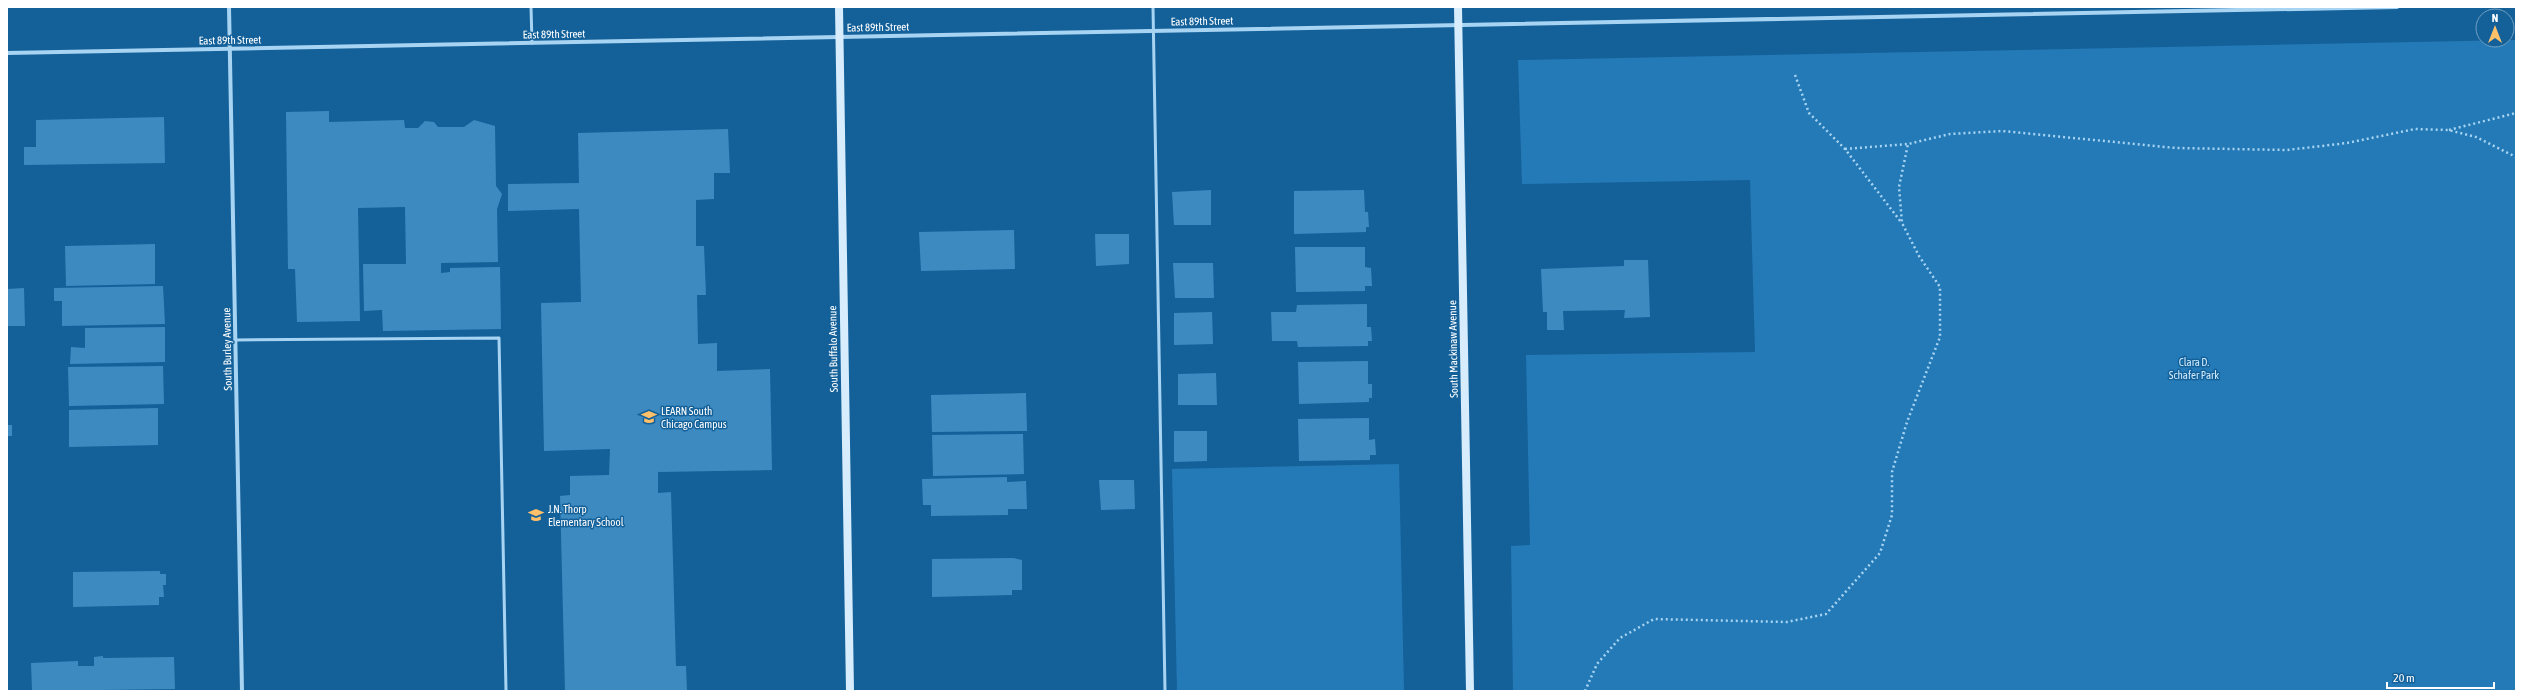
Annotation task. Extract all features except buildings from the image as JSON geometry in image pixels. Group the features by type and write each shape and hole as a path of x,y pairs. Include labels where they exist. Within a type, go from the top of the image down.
{"street":[{"name":"South Burley Avenue","path":"228,7 242,691"},
{"name":"South Buffalo Avenue","path":"839,7 850,691"},
{"name":"South Mackinaw Avenue","path":"1458,7 1470,691"},
{"name":"East 89th Street","path":"7,53 2397,7"}],"lane":[{"path":"532,7 532,43"},
{"path":"1153,7 1165,691"},
{"path":"235,340 499,338 506,691"}],"path":[{"path":"1585,691 1597,664 1620,638 1654,619 1787,622 1826,614 1880,553 1892,515 1892,472 1907,422 1940,337 1940,287 1919,256 1902,223 1845,149 1809,113 1795,74"},
{"path":"2448,130 2516,112"},
{"path":"1845,149 1908,144 1950,134 2002,131 2176,148 2288,150 2347,143 2415,128 2448,130 2476,137 2516,157"},
{"path":"1902,223 1899,187 1908,144"}],"green space":[{"name":"Clara D. Schafer Park","path":"2515,40 2516,691 1513,691 1511,546 1530,545 1526,355 1755,352 1750,180 1522,184 1518,60 2475,41 2475,48 2515,48"},
{"path":"1399,464 1404,691 1177,691 1172,469"}],"place":[{"name":"LEARN South Chicago Campus","path":"649,417"},
{"name":"J.N. Thorp Elementary School","path":"536,515"}]}
